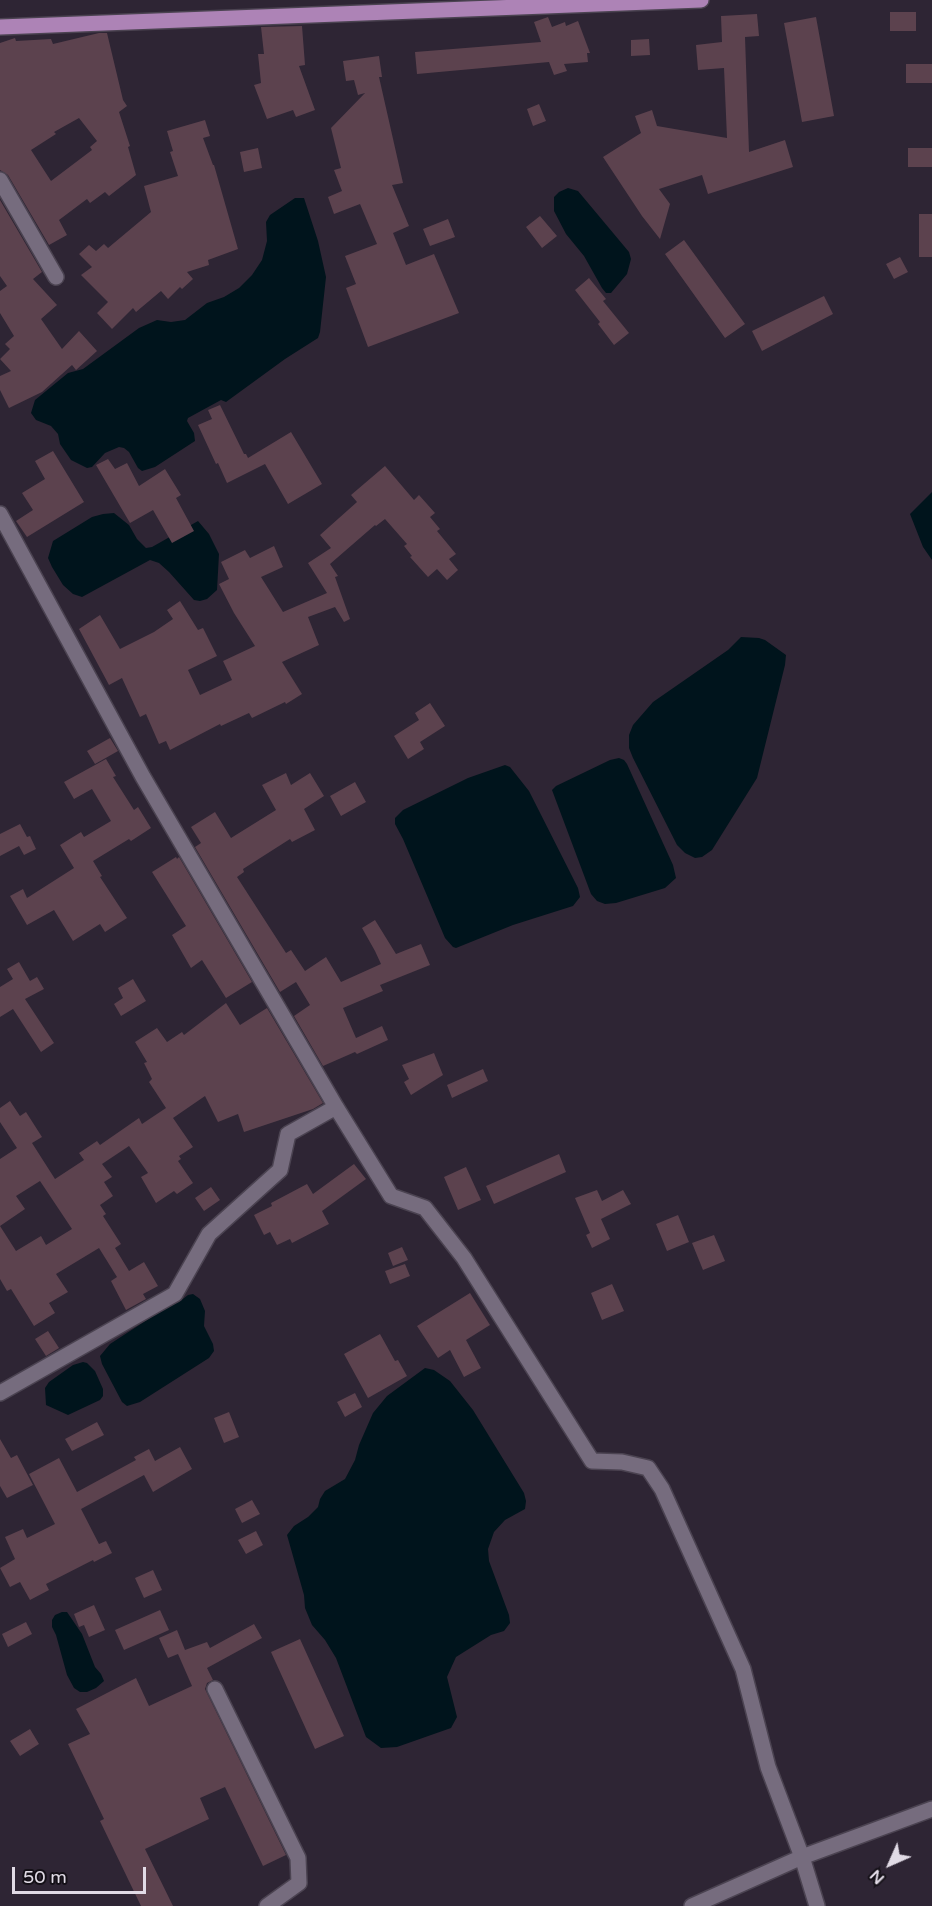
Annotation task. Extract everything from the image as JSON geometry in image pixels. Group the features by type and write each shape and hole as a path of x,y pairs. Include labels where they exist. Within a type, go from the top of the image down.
{"main road":[{"path":"0,27 701,0"}],"street":[{"path":"0,180 56,277"},
{"path":"0,514 143,777 336,1107 391,1196 425,1208 464,1258 592,1461 622,1462 648,1468 657,1482 743,1669 768,1767 802,1857 817,1906"},
{"path":"0,1393 175,1294 209,1234 280,1170 288,1134 336,1107"},
{"path":"215,1689 298,1858 299,1883 267,1906"},
{"path":"692,1906 802,1857 932,1809"}],"water":[{"path":"568,188 578,191 629,252 631,259 627,274 611,293 606,293 602,288 584,256 566,234 554,211 554,197"},
{"path":"295,198 304,198 318,241 326,277 318,338 226,402 221,400 188,418 187,421 194,433 195,441 155,467 142,471 129,452 119,447 105,453 92,467 87,468 71,460 60,444 58,434 51,426 36,420 31,413 35,400 68,373 83,369 139,328 157,320 171,322 185,320 207,303 239,288 262,260 267,241 266,222 270,215"},
{"path":"932,492 932,560 923,547 910,514"},
{"path":"114,513 129,525 137,539 146,548 152,547 198,521 209,534 219,554 217,590 207,599 194,600 169,572 159,563 150,560 82,597 73,594 63,585 48,558 53,541 92,517"},
{"path":"741,637 765,640 786,655 785,665 757,778 712,850 702,857 695,858 685,853 677,845 633,758 629,748 629,735 633,725 653,702 728,650"},
{"path":"619,758 627,764 673,865 676,878 665,888 616,903 605,904 597,901 591,894 552,790 610,760"},
{"path":"505,765 510,767 529,791 578,888 580,897 573,906 513,925 456,948 445,938 395,824 395,818 403,810 468,778"},
{"path":"193,1294 200,1299 205,1311 204,1326 214,1351 209,1358 140,1402 127,1406 122,1402 100,1356 110,1344 167,1307"},
{"path":"83,1362 95,1371 103,1389 103,1396 100,1400 68,1415 46,1405 45,1388 49,1382 73,1365"},
{"path":"425,1368 434,1370 450,1381 473,1410 524,1493 526,1501 525,1509 505,1520 494,1532 488,1549 489,1561 510,1623 504,1631 491,1635 456,1657 447,1677 457,1717 451,1728 397,1747 381,1748 366,1737 336,1658 312,1625 305,1608 304,1595 287,1535 294,1526 318,1507 325,1491 345,1479 373,1413 387,1396"},
{"path":"67,1612 82,1634 95,1667 104,1681 87,1692 80,1692 74,1688 67,1675 52,1627 55,1615"}],"building":[{"path":"890,12 916,12 916,31 890,31"},
{"path":"757,14 759,36 745,37 749,152 785,140 793,167 708,194 702,175 659,189 670,204 660,239 603,157 641,133 635,116 652,110 657,126 727,138 724,68 698,70 696,45 722,42 721,16"},
{"path":"548,17 552,27 565,22 566,26 578,21 590,53 587,53 588,62 564,64 567,71 554,75 549,62 417,74 415,52 541,42 534,22"},
{"path":"816,17 834,116 802,122 784,23"},
{"path":"302,26 305,65 299,66 315,110 296,117 293,110 267,119 254,85 261,83 258,54 264,54 261,27"},
{"path":"107,33 123,100 127,106 119,112 136,175 109,196 105,192 90,203 87,199 59,220 67,235 49,245 8,175 0,170 0,43 15,38 16,41 51,39 53,44","holes":["79,118 97,141 90,147 92,150 51,181 31,150 56,134 54,132"]},
{"path":"649,39 650,55 631,56 631,40"},
{"path":"379,56 382,77 379,77 403,183 392,185 409,226 393,233 406,265 434,254 459,313 368,347 346,288 356,284 345,256 377,244 360,204 334,214 328,197 342,191 334,170 341,168 331,128 365,93 358,95 354,80 346,81 343,61"},
{"path":"906,64 932,64 932,83 906,83"},
{"path":"539,104 546,121 533,126 527,109"},
{"path":"205,120 210,136 203,138 214,165 238,249 208,260 209,265 187,272 193,279 182,289 180,287 168,299 161,291 136,312 133,308 112,329 97,313 108,302 81,275 92,267 79,254 89,245 96,251 104,244 108,248 151,212 144,186 178,176 170,152 173,151 167,131"},
{"path":"258,148 262,168 244,172 240,152"},
{"path":"908,148 932,148 932,167 908,167"},
{"path":"0,200 42,272 33,279 57,305 41,319 62,349 79,331 97,351 76,370 72,365 42,392 9,408 0,390 0,376 11,371 0,359 10,349 5,344 14,336 0,313 0,291 7,286 0,276"},
{"path":"919,214 932,214 932,257 919,257"},
{"path":"540,216 557,236 542,248 526,227"},
{"path":"448,219 455,237 430,246 423,229"},
{"path":"684,240 745,324 725,338 665,254"},
{"path":"900,257 908,272 894,279 886,264"},
{"path":"589,278 606,299 603,301 629,333 614,345 598,324 600,322 575,290"},
{"path":"824,296 833,314 762,351 752,331"},
{"path":"220,405 248,458 291,432 322,484 288,504 265,464 227,483 198,425 212,419 208,410"},
{"path":"53,451 84,502 27,537 16,521 33,510 22,493 45,479 35,461"},
{"path":"108,459 115,469 127,463 139,486 165,469 181,495 176,498 194,531 172,543 153,510 130,523 96,465"},
{"path":"385,466 414,500 419,495 435,513 430,517 440,529 437,531 456,554 449,559 458,570 447,580 437,569 428,577 410,557 412,556 404,546 407,544 385,519 330,564 338,576 335,577 350,619 344,622 335,607 308,617 319,645 282,662 302,694 286,704 285,702 252,718 249,713 221,726 220,724 170,750 166,741 159,744 146,714 140,717 122,678 109,685 79,629 100,615 120,649 154,632 173,619 167,610 180,601 198,630 203,628 217,656 188,670 200,695 232,680 223,661 255,646 219,584 229,579 221,562 245,550 250,558 274,546 283,567 261,577 283,612 327,593 308,563 331,548 320,535 357,502 351,495"},
{"path":"430,703 445,726 420,742 424,749 408,759 394,736 419,720 415,713"},
{"path":"110,738 118,751 95,764 87,751"},
{"path":"106,759 116,776 113,777 134,810 138,807 151,828 93,861 102,876 100,877 127,918 105,932 100,924 73,941 54,910 27,925 10,896 23,889 27,898 74,868 60,845 81,832 84,837 111,821 92,789 74,799 64,782"},
{"path":"286,773 291,785 310,773 324,796 304,809 315,830 292,842 290,839 243,869 244,872 237,877 286,953 291,950 305,971 326,957 341,982 381,964 362,928 375,920 396,954 421,944 430,965 380,985 383,991 343,1008 356,1038 382,1026 388,1040 323,1066 294,1016 310,1005 296,982 280,992 195,847 201,843 191,827 215,812 231,838 276,810 262,785"},
{"path":"355,782 366,802 341,816 330,796"},
{"path":"20,824 27,837 30,836 36,849 24,855 19,846 0,856 0,834"},
{"path":"176,857 177,859 179,857 252,982 226,998 202,960 191,968 172,935 186,926 152,872"},
{"path":"19,962 30,981 37,977 44,989 25,999 54,1043 41,1052 13,1009 0,1017 0,987 13,979 7,969"},
{"path":"133,979 146,1001 121,1016 114,1004 123,998 118,988"},
{"path":"226,1003 240,1025 267,1008 323,1103 313,1109 244,1132 238,1114 218,1122 205,1096 173,1118 193,1147 179,1156 181,1159 178,1161 193,1183 177,1194 174,1191 156,1203 141,1177 148,1173 129,1146 102,1164 112,1177 104,1182 113,1196 100,1205 106,1214 103,1216 121,1244 115,1248 129,1271 144,1262 158,1286 143,1294 146,1299 126,1310 111,1281 117,1277 99,1248 56,1274 68,1292 49,1303 55,1313 34,1326 11,1289 7,1291 0,1279 0,1159 17,1148 0,1122 0,1108 10,1101 20,1116 26,1112 42,1137 32,1143 55,1179 84,1160 79,1153 97,1141 100,1145 139,1118 142,1124 166,1108 149,1082 152,1079 144,1063 147,1062 135,1042 157,1028 167,1042 182,1032 184,1035","holes":["40,1181 72,1229 46,1245 41,1236 16,1251 0,1226 25,1209 16,1196"]},
{"path":"434,1053 443,1075 411,1095 404,1082 409,1079 402,1065"},
{"path":"483,1069 488,1081 452,1098 447,1085"},
{"path":"559,1154 566,1172 494,1204 486,1186"},
{"path":"354,1164 366,1179 322,1211 329,1224 292,1243 290,1239 277,1245 270,1232 264,1235 254,1215 307,1184 313,1194"},
{"path":"466,1167 481,1200 458,1210 444,1177"},
{"path":"211,1187 220,1200 204,1211 195,1198"},
{"path":"597,1190 602,1201 623,1190 631,1204 601,1219 610,1239 592,1248 586,1235 590,1233 575,1198"},
{"path":"678,1215 689,1242 667,1251 656,1224"},
{"path":"714,1235 725,1261 703,1270 692,1243"},
{"path":"402,1247 408,1260 393,1266 388,1253"},
{"path":"405,1264 410,1276 390,1284 385,1271"},
{"path":"612,1284 624,1311 602,1320 591,1293"},
{"path":"470,1293 490,1325 466,1340 481,1368 464,1377 450,1350 438,1358 417,1326"},
{"path":"48,1331 59,1348 46,1356 35,1339"},
{"path":"380,1334 395,1361 398,1360 407,1376 368,1398 344,1354"},
{"path":"355,1393 362,1407 345,1417 337,1402"},
{"path":"229,1412 239,1437 224,1443 214,1418"},
{"path":"97,1422 104,1435 72,1451 65,1439"},
{"path":"0,1439 11,1458 17,1455 33,1485 7,1498 0,1486"},
{"path":"180,1447 192,1469 153,1492 144,1475 81,1509 99,1544 106,1541 112,1553 46,1584 49,1590 30,1600 20,1582 10,1587 0,1568 15,1559 5,1537 23,1529 27,1538 55,1524 29,1474 59,1458 77,1492 136,1460 134,1457 149,1449 155,1461"},
{"path":"252,1500 260,1514 242,1523 235,1509"},
{"path":"256,1531 263,1545 246,1554 238,1540"},
{"path":"153,1570 162,1590 144,1598 135,1578"},
{"path":"94,1605 105,1630 89,1637 84,1625 79,1627 74,1614"},
{"path":"160,1610 169,1630 124,1650 115,1630"},
{"path":"26,1622 32,1634 8,1647 2,1634"},
{"path":"254,1624 262,1638 207,1668 213,1680 207,1683 205,1689 286,1855 263,1866 225,1787 200,1798 209,1819 145,1849 173,1906 141,1906 100,1821 104,1819 68,1744 90,1734 76,1709 136,1678 149,1706 192,1686 178,1654 168,1658 159,1638 177,1630 185,1650 207,1642 210,1648"},
{"path":"300,1639 344,1736 315,1749 271,1652"},
{"path":"30,1729 39,1744 20,1756 10,1741"}]}
